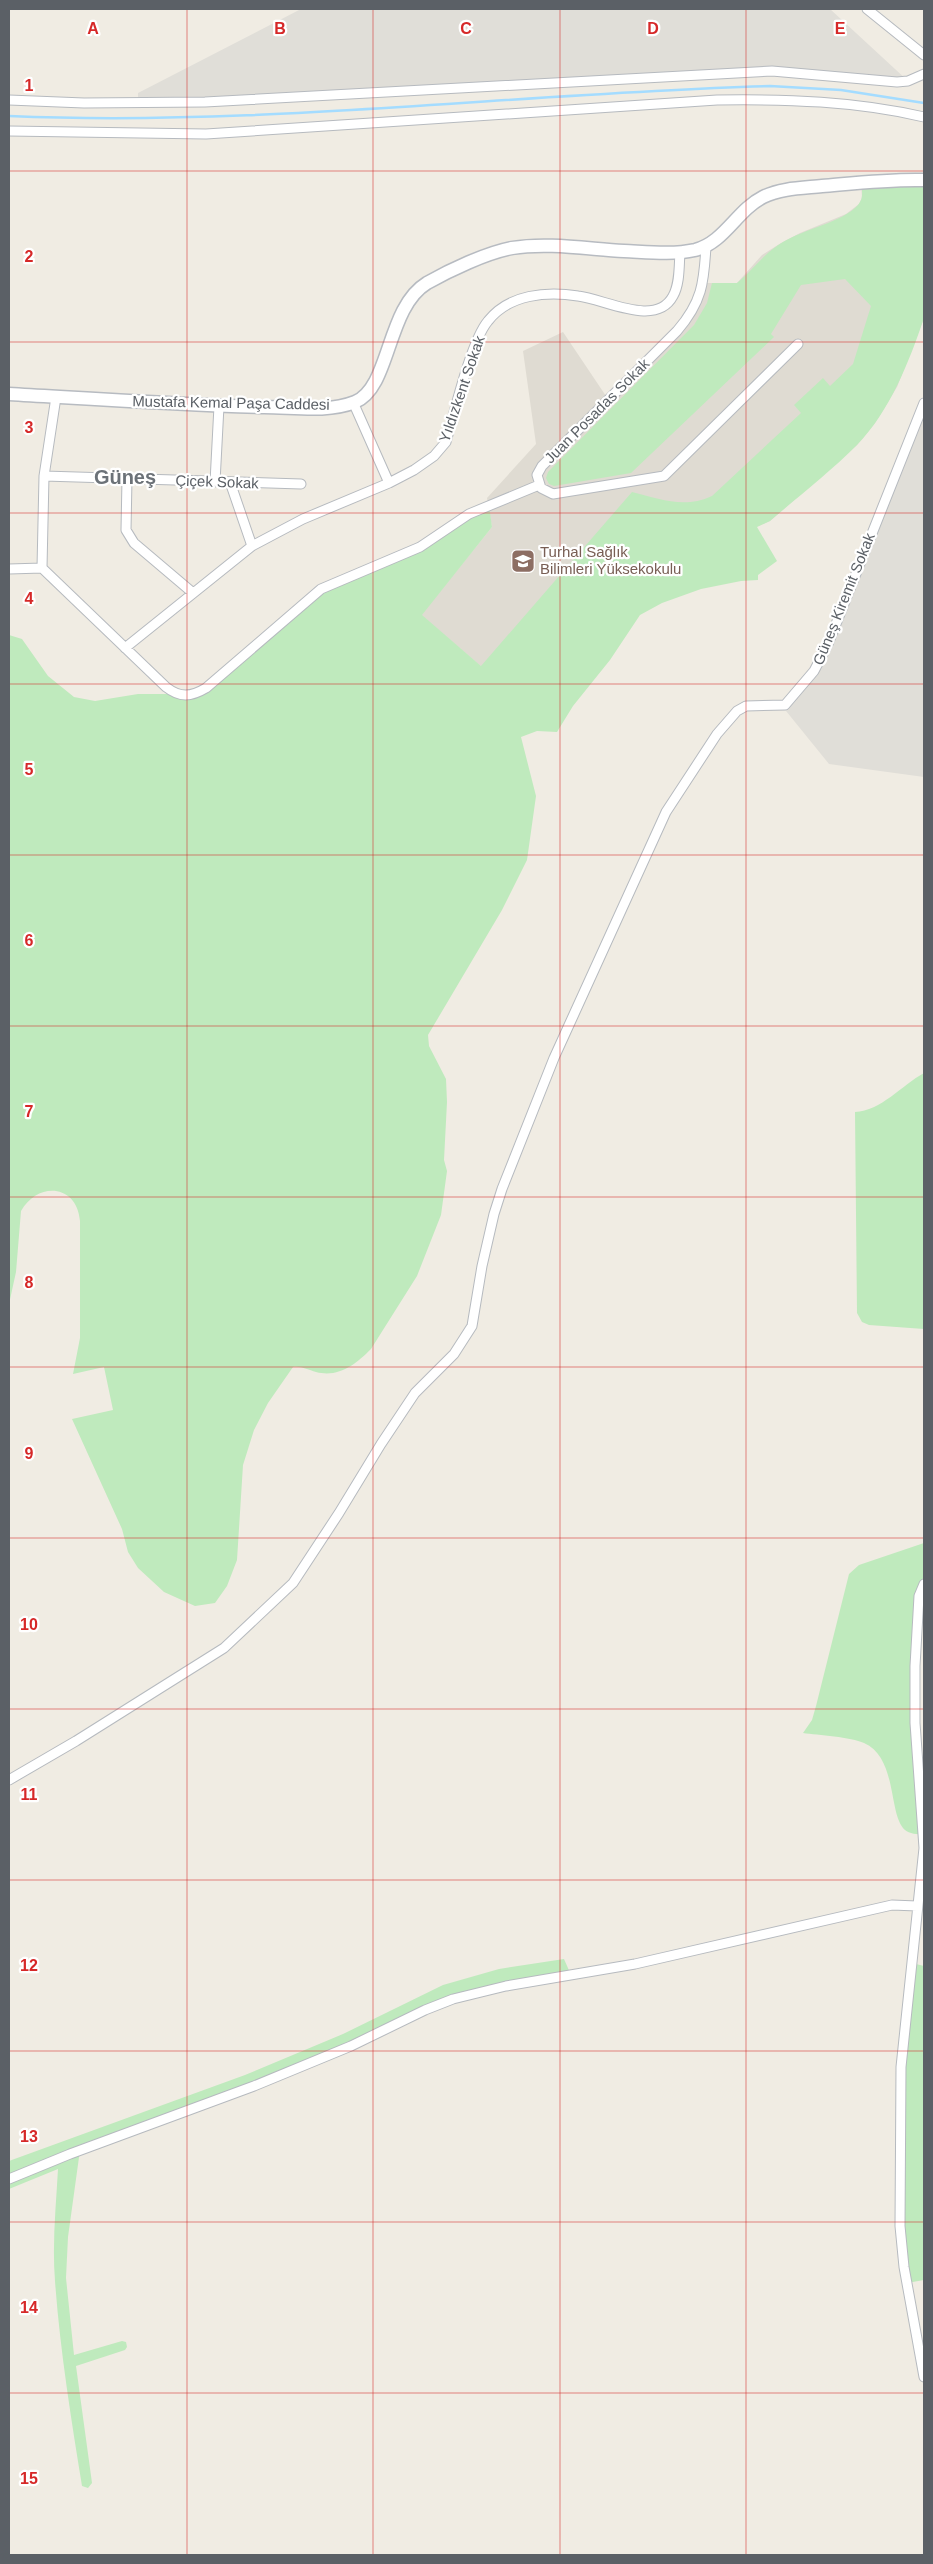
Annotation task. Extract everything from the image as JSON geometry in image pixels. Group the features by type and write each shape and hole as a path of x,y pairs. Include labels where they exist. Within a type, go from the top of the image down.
{"street":[{"path":"867,9 924,55"},
{"path":"9,100 84,103 205,102 772,71 896,82 908,81 924,74"},
{"path":"9,131 206,134 717,100 839,103 924,117"},
{"name":"Mustafa Kemal Paşa Caddesi","path":"9,394 219,406 318,408 353,402 361,399 372,387 406,303 421,287 491,254 512,248 680,252 706,246 750,206 762,197 776,192 861,182 924,180"},
{"name":"Juan Posadas Sokak","path":"539,485 538,476 542,466 678,331 695,308 702,290 706,246"},
{"name":"Yıldızkent Sokak","path":"125,648 252,546 303,519 389,483 419,467 441,450 446,442 478,338 488,320 496,312 515,301 540,294 580,296 630,309 656,310 668,303 676,290 680,252"},
{"path":"9,569 42,568 173,693 189,696 196,694 214,681 321,589 420,547 479,509 539,485 545,491 553,494 664,476 798,344"},
{"path":"42,568 44,476 56,397"},
{"path":"353,402 389,483"},
{"name":"Güneş Kiremit Sokak","path":"9,1780 99,1727 224,1648 259,1618 293,1583 339,1513 380,1444 415,1393 454,1354 472,1326 482,1266 502,1189 554,1058 666,812 717,734 734,714 746,706 785,705 814,671 828,644 924,403"},
{"path":"215,482 219,406"},
{"name":"Çiçek Sokak","path":"44,476 301,484"},
{"path":"127,479 126,534 193,593"},
{"path":"230,482 252,546"},
{"path":"924,1584 919,1596 915,1666 916,1723 924,1848 901,2067 900,2226 904,2267 924,2377"},
{"path":"9,2179 254,2086 350,2046 453,1999 506,1986 635,1964 892,1905 917,1906"}],"shaded area":[{"path":"301,9 830,9 908,81 772,71 138,103 138,93"},
{"path":"861,182 924,318 897,387 875,423 857,445 770,521 721,542 531,709 421,615 492,527 487,498 536,444 523,351 563,332 608,399 677,331 703,283 737,283 762,255 800,233 846,214 859,204 862,198"},
{"path":"924,403 924,777 829,764 782,706 814,671"}],"green space":[{"path":"924,180 924,318 912,352 889,401 869,432 825,474 770,521 757,527 777,561 758,575 758,580 741,581 701,589 662,603 640,615 610,660 573,706 557,732 537,731 521,737 536,796 527,860 502,910 428,1035 429,1046 446,1079 447,1102 444,1160 447,1171 441,1215 417,1276 371,1349 359,1360 340,1371 332,1373 293,1367 268,1403 254,1430 243,1465 237,1560 227,1586 215,1603 195,1606 164,1592 138,1568 128,1552 122,1529 72,1419 113,1410 104,1367 73,1374 80,1338 80,1221 72,1200 64,1194 56,1191 46,1191 28,1201 21,1211 16,1272 9,1304 9,635 22,639 48,676 74,697 95,701 138,694 196,694 313,594 409,552 489,505 492,527 422,615 481,666 632,492 672,502 692,502 712,496 801,413 794,405 823,378 830,386 853,364 871,306 845,279 801,285 771,334 774,337 631,473 554,486 549,484 546,478 548,472 694,325 707,303 712,283 737,283 783,242 833,221 851,211 861,200 861,182"},
{"path":"924,1073 924,1329 869,1325 862,1322 857,1313 855,1112 865,1111 874,1107"},
{"path":"924,1543 924,1584 915,1666 923,1835 905,1830 900,1823 887,1773 875,1750 864,1743 851,1739 803,1733 812,1720 849,1574 859,1565"},
{"path":"564,1959 571,1975 476,1992 384,2031 80,2150 68,2237 66,2278 74,2355 122,2341 126,2342 127,2347 125,2350 76,2366 92,2483 88,2488 82,2486 63,2358 55,2281 54,2239 58,2169 9,2189 9,2161 245,2075 343,2034 443,1985 499,1969"},
{"path":"912,1963 924,1966 924,2280 907,2283 904,2267 901,2067"}],"waterway":[{"path":"9,116 199,117 770,86 841,90 924,103"}],"place":[{"name":"Turhal Sağlık Bilimleri Yüksekokulu","path":"523,561"}],"district":[{"name":"Güneş","path":"125,477"}]}
